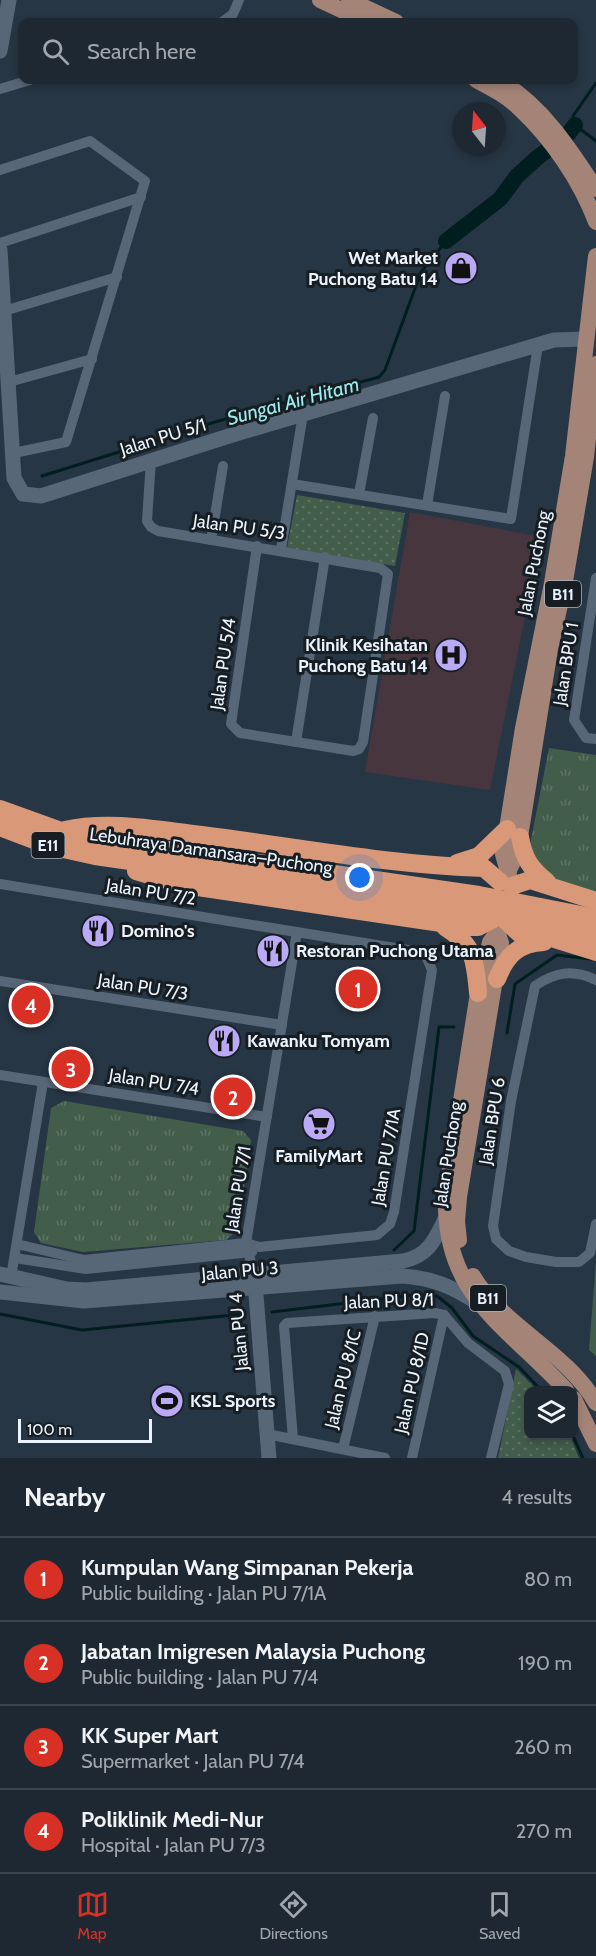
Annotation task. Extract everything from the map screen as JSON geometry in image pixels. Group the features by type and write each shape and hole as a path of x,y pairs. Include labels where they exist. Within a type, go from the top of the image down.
{"highway":[{"name":"Lebuhraya Damansara–Puchong","path":"0,809 61,831 99,840 490,897 596,918"},
{"path":"61,831 90,825 160,830 426,866 484,868 506,881 530,880 596,901"},
{"name":"Lebuhraya Damansara–Puchong","path":"1,828 50,846 95,856 477,911 564,927 596,936"},
{"path":"426,866 463,862 479,856 514,833 530,868 553,887"},
{"path":"95,856 142,874 184,885 478,927 499,924 520,934 548,937 596,952"},
{"path":"435,921 463,938 471,951 478,993"},
{"path":"497,979 504,962 525,945 567,943"}],"main road":[{"path":"320,0 358,18"},
{"path":"349,0 387,18"},
{"path":"482,84 518,107 547,130"},
{"path":"504,84 526,99 547,130 570,157 593,192 596,222"},
{"path":"570,157 596,171"},
{"name":"Jalan Puchong","path":"585,457 586,339 596,256"},
{"name":"Jalan Puchong","path":"562,1386 476,1302 454,1260 445,1219 446,1196 497,979 501,944 499,924 552,583 585,457 596,364"},
{"name":"Jalan Puchong","path":"499,924 490,942 478,993 457,1221 464,1258 491,1301 564,1362 588,1389 596,1403"},
{"path":"578,1409 596,1444"}],"street":[{"path":"0,51 9,0"},
{"path":"228,18 233,14 239,0"},
{"path":"0,89 18,84"},
{"path":"0,170 90,141 144,181 141,198 66,442 14,453 0,250"},
{"path":"0,243 141,198"},
{"path":"4,311 117,277"},
{"name":"Jalan PU 5/1","path":"14,453 17,486 23,494 41,496 151,460 555,340 586,339"},
{"path":"292,484 511,519 538,345"},
{"path":"9,382 92,359"},
{"path":"427,505 445,396"},
{"path":"281,549 303,414"},
{"path":"359,494 373,418"},
{"name":"Jalan PU 5/3","path":"151,460 147,521 151,527 211,540 281,549 380,567 388,574 363,742 359,749"},
{"path":"211,540 223,466"},
{"name":"Jalan PU 5/4","path":"257,546 231,724 240,733 353,751 359,749"},
{"path":"296,742 325,557"},
{"name":"Jalan BPU 1","path":"596,578 574,720 586,738 596,739"},
{"name":"Jalan PU 7/2","path":"0,884 297,932"},
{"name":"Jalan PU 7/1","path":"254,1274 246,1243 297,932"},
{"name":"Jalan PU 7/1A","path":"17,1244 84,1260 246,1243 259,1247 377,1235 390,1224 394,1212 432,970 426,956 420,952 297,932"},
{"name":"Jalan BPU 6","path":"596,980 585,975 561,972 535,986 511,1101 493,1226 496,1239 508,1251 556,1263 579,1262 590,1253 596,1224"},
{"name":"Jalan PU 7/3","path":"0,981 282,1025"},
{"name":"Jalan PU 7/4","path":"0,1075 267,1117"},
{"path":"44,1082 15,1258 4,1279 21,1290 65,1300"},
{"name":"Jalan PU 3","path":"4,1279 86,1290 417,1259 434,1243 445,1219"},
{"path":"15,1258 86,1269 248,1254 259,1247"},
{"name":"Jalan PU 4","path":"254,1274 269,1458"},
{"name":"Jalan PU 3","path":"0,1292 65,1300 215,1293 402,1276 421,1277 451,1285 476,1302"},
{"path":"259,1329 267,1303 294,1286"},
{"path":"215,1293 247,1302 259,1329"},
{"name":"Jalan PU 8/1","path":"293,1439 284,1326 287,1323 435,1313 444,1315 468,1343 505,1371 507,1376 509,1383 491,1458"},
{"name":"Jalan PU 8/1D","path":"412,1458 444,1315"},
{"name":"Jalan PU 8/1C","path":"342,1449 375,1316"},
{"path":"267,1434 385,1458"}],"shaded area":[{"name":"Klinik Kesihatan Puchong Batu 14","path":"410,512 541,537 490,790 365,772"}],"green space":[{"path":"297,495 405,513 395,566 287,548"},
{"path":"549,748 596,755 596,892 556,880 543,869 529,850"},
{"path":"64,1101 243,1131 251,1140 238,1230 226,1240 83,1252 41,1243 34,1232 51,1108"},
{"path":"596,1261 596,1356 589,1350"},
{"path":"516,1369 533,1386 524,1386 524,1440 572,1440 579,1458 498,1458"}],"waterway":[{"path":"596,83 573,116 575,125 596,141"},
{"name":"Sungai Air Hitam","path":"446,241 500,199 517,176 569,133 575,125"},
{"name":"Sungai Air Hitam","path":"42,476 215,422 379,377 385,370 421,272 446,241"},
{"path":"507,1033 515,984 557,955 591,959"},
{"path":"394,1250 414,1231 439,1027 454,1027"},
{"path":"272,1312 414,1295 437,1296 452,1308 473,1336 519,1367 537,1386"},
{"path":"0,1314 82,1330 244,1314"},
{"path":"575,1440 583,1458"}],"place":[{"name":"Wet Market Puchong Batu 14","path":"461,268"},
{"name":"Klinik Kesihatan Puchong Batu 14","path":"451,655"},
{"name":"Domino's","path":"98,931"},
{"name":"Restoran Puchong Utama","path":"273,951"},
{"name":"Kumpulan Wang Simpanan Pekerja","path":"358,989"},
{"name":"Poliklinik Medi-Nur","path":"31,1005"},
{"name":"Kawanku Tomyam","path":"224,1041"},
{"name":"KK Super Mart","path":"71,1069"},
{"name":"Jabatan Imigresen Malaysia Puchong","path":"233,1097"},
{"name":"FamilyMart","path":"319,1124"},
{"name":"KSL Sports","path":"167,1401"}]}
